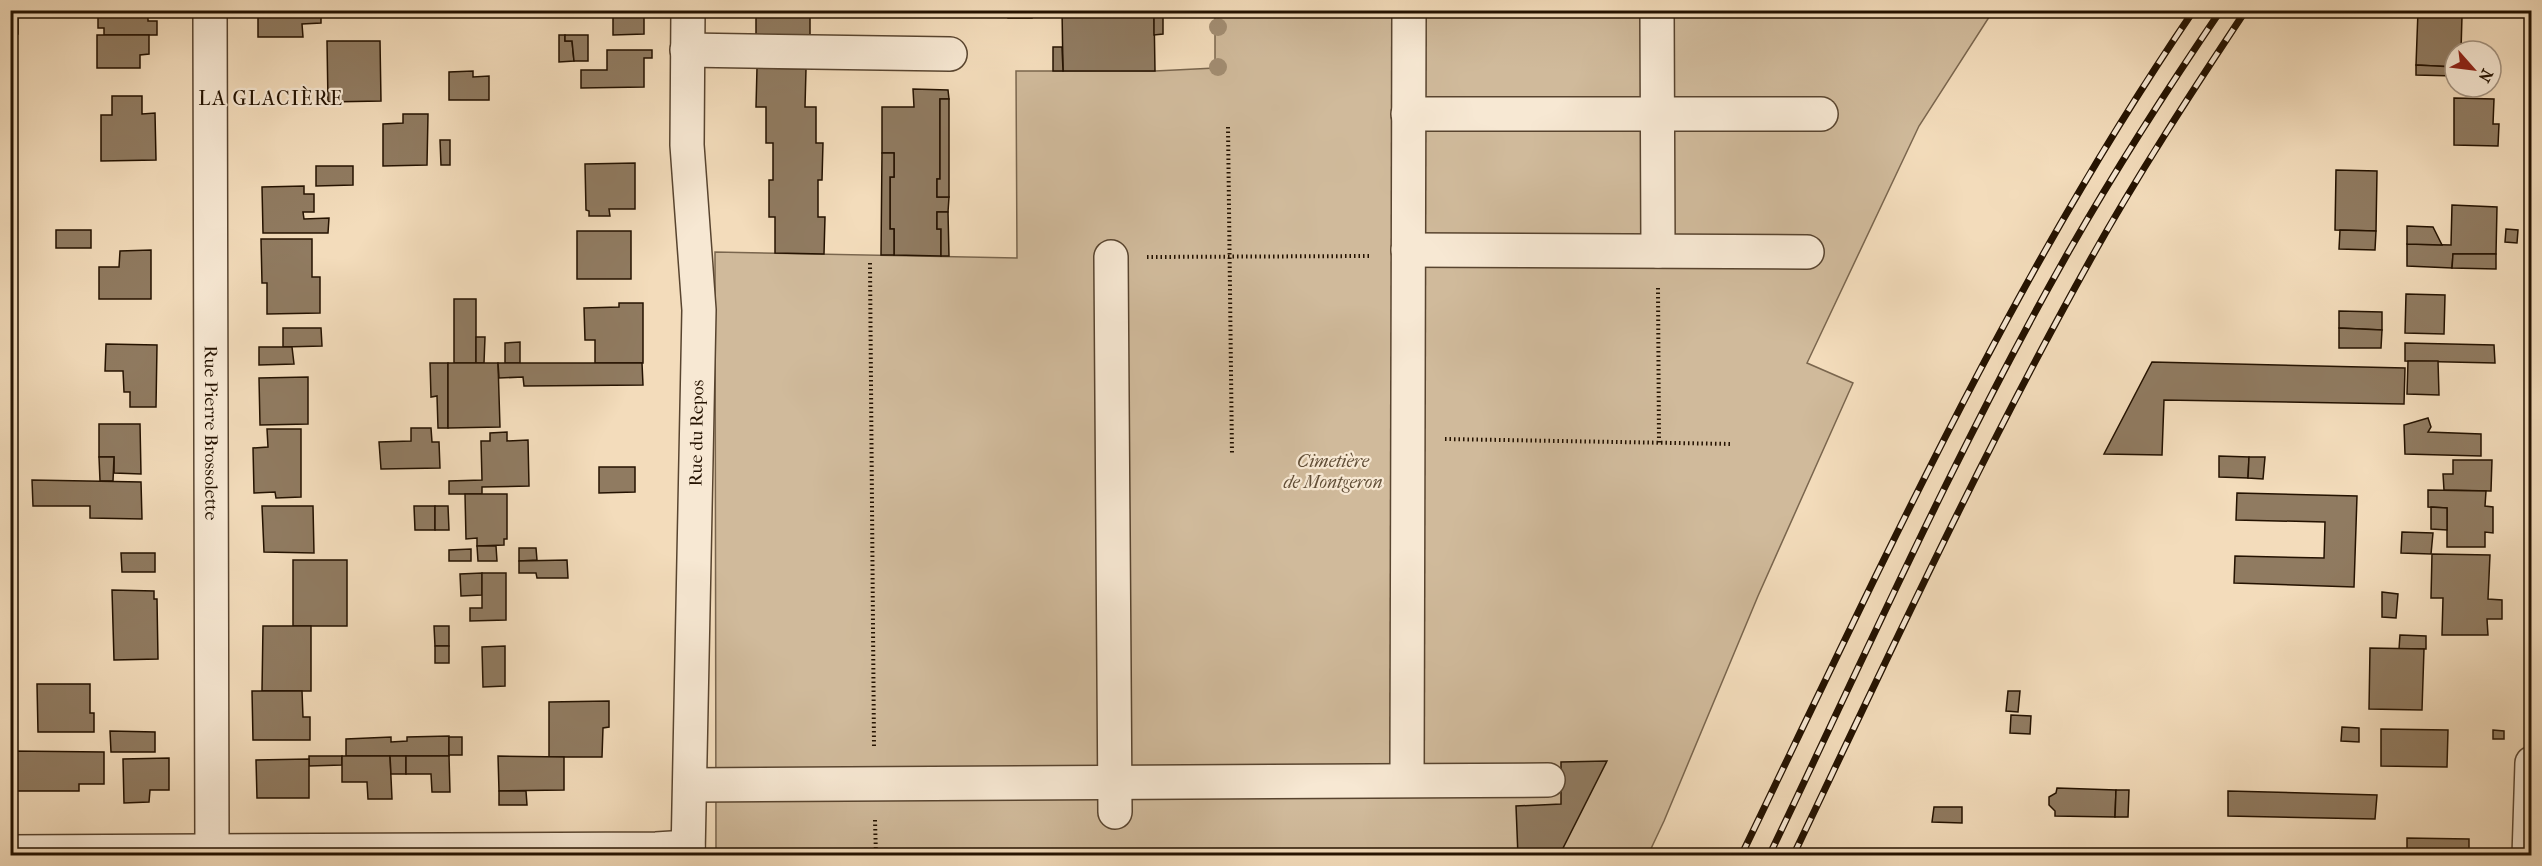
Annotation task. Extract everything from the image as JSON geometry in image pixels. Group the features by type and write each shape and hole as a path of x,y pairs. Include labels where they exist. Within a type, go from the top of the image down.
{"street":[{"name":"Rue Pierre Brossolette","path":"210,10 212,854"},
{"name":"Rue du Repos","path":"688,10 687,145 699,310 688,851"},
{"path":"1407,780 1408,10"},
{"path":"1658,10 1658,251"},
{"path":"687,50 950,54"},
{"path":"1408,114 1821,114"},
{"path":"1408,250 1807,252"},
{"path":"1111,257 1115,797"},
{"path":"2529,855 2532,763"},
{"path":"690,785 874,783 1115,797 1407,780 1548,780"},
{"path":"10,852 212,854 688,851"}],"path":[{"path":"1228,127 1232,454"},
{"path":"1111,257 1389,255 1408,250"},
{"path":"1658,251 1659,443"},
{"path":"870,263 876,855"},
{"path":"1408,439 1732,444"}],"green space":[{"name":"Cimetière de Montgeron","path":"1215,11 1993,11 1919,126 1807,363 1853,383 1758,596 1648,855 1574,855 1575,852 1344,856 716,855 715,252 1017,258 1016,71 1155,71 1215,68"}],"building":[{"path":"98,10 140,10 140,15 148,14 148,21 157,21 157,35 104,35 104,28 98,28"},
{"path":"258,10 321,10 321,23 302,24 303,37 258,37"},
{"path":"524,10 592,10 592,11 524,12"},
{"path":"756,10 810,10 810,37 756,37"},
{"path":"1008,10 1032,10 1032,18 1008,18"},
{"path":"1062,10 1154,10 1155,71 1063,71"},
{"path":"2418,11 2427,11 2427,15 2462,16 2461,39 2443,39 2443,66 2416,65"},
{"path":"1163,12 1163,34 1154,35 1154,13"},
{"path":"613,16 644,16 644,34 613,35"},
{"path":"10,18 18,18 18,34 10,34"},
{"path":"97,35 149,35 149,54 140,55 140,68 97,68"},
{"path":"559,35 565,35 565,41 572,41 574,61 559,62"},
{"path":"565,35 588,35 588,61 574,61 572,41 565,41"},
{"path":"327,41 380,41 381,101 328,102"},
{"path":"1053,47 1062,47 1063,71 1053,71"},
{"path":"607,50 652,50 652,58 644,58 644,87 581,88 581,70 607,70"},
{"path":"2416,65 2443,66 2443,76 2416,75"},
{"path":"757,68 806,69 805,107 816,107 816,143 823,143 822,180 818,180 818,217 825,217 824,254 775,253 775,217 769,217 769,180 773,180 773,143 766,143 766,107 756,107"},
{"path":"473,71 473,77 489,76 489,100 449,100 449,72"},
{"path":"913,89 948,90 949,99 940,99 940,179 937,179 937,197 949,197 948,212 937,212 937,229 941,229 941,256 894,255 894,229 890,229 890,177 894,177 894,153 882,153 882,107 914,107"},
{"path":"112,96 142,96 142,114 155,113 156,160 101,161 101,115 112,115"},
{"path":"940,99 949,99 949,197 937,197 937,179 940,179"},
{"path":"2454,99 2494,99 2493,124 2499,124 2498,146 2454,145"},
{"path":"403,114 428,114 427,165 383,166 383,124 403,123"},
{"path":"440,140 450,140 450,165 441,165"},
{"path":"882,153 894,153 894,177 890,177 890,229 894,229 894,255 881,255"},
{"path":"635,163 635,209 609,209 610,216 589,216 589,211 586,210 585,164"},
{"path":"316,166 353,166 353,185 316,186"},
{"path":"2336,170 2377,171 2376,231 2335,230"},
{"path":"304,186 304,194 314,194 314,212 303,212 304,219 329,218 328,233 263,233 262,187"},
{"path":"2452,205 2497,207 2496,254 2453,254 2452,268 2407,266 2407,244 2451,245"},
{"path":"937,212 948,212 949,256 941,256 941,229 937,229"},
{"path":"2407,226 2433,227 2442,245 2407,244"},
{"path":"2506,229 2518,230 2517,243 2505,242"},
{"path":"56,230 91,230 91,248 56,248"},
{"path":"2340,230 2376,231 2375,250 2339,249"},
{"path":"577,231 631,231 631,279 577,279"},
{"path":"261,239 312,239 312,277 320,277 320,313 267,314 267,283 262,283"},
{"path":"151,250 151,299 99,299 99,267 119,267 120,251"},
{"path":"2453,254 2496,254 2496,269 2452,268"},
{"path":"2406,294 2445,295 2444,334 2405,333"},
{"path":"454,299 476,299 476,363 454,363"},
{"path":"619,303 643,303 643,363 595,363 595,340 585,340 584,308 619,307"},
{"path":"2339,311 2382,312 2382,330 2339,328"},
{"path":"283,328 321,328 322,346 283,347"},
{"path":"2339,328 2382,330 2381,348 2339,348"},
{"path":"476,337 485,337 484,363 476,363"},
{"path":"520,342 520,363 505,363 505,343"},
{"path":"2405,343 2494,345 2495,363 2405,361"},
{"path":"106,344 157,345 156,407 130,407 130,392 124,392 123,371 105,371"},
{"path":"259,347 292,347 294,364 259,365"},
{"path":"2408,361 2438,361 2439,395 2407,394"},
{"path":"2152,362 2405,368 2404,404 2164,400 2162,455 2104,454"},
{"path":"430,363 448,363 448,428 438,428 437,396 431,397"},
{"path":"448,363 498,363 500,427 448,428"},
{"path":"498,363 642,363 643,385 524,386 523,377 499,378"},
{"path":"308,377 308,424 260,425 259,378"},
{"path":"2428,418 2431,427 2428,432 2481,434 2481,456 2405,454 2404,425"},
{"path":"99,424 140,424 141,474 114,473 114,457 99,457"},
{"path":"411,428 431,428 432,442 439,442 440,468 381,469 379,442 411,441"},
{"path":"267,429 301,429 301,497 276,498 275,492 254,493 253,448 268,447"},
{"path":"507,432 507,441 528,440 529,486 482,487 482,494 449,494 449,481 482,480 481,441 490,441 490,433"},
{"path":"2219,456 2249,457 2248,478 2219,477"},
{"path":"99,457 114,457 113,481 100,481"},
{"path":"2249,457 2265,457 2263,479 2248,478"},
{"path":"2453,460 2492,460 2491,491 2444,490 2443,474 2453,474"},
{"path":"599,467 635,467 635,492 599,493"},
{"path":"32,480 141,482 142,519 90,518 90,506 33,506"},
{"path":"2428,490 2486,491 2485,506 2493,507 2493,533 2485,532 2485,547 2447,547 2447,508 2428,507"},
{"path":"2237,493 2357,496 2354,587 2234,583 2235,556 2324,558 2325,522 2236,520"},
{"path":"465,494 507,494 507,539 504,539 504,545 477,546 477,538 466,539"},
{"path":"262,506 313,506 314,553 264,552"},
{"path":"414,506 435,506 435,530 415,530"},
{"path":"435,506 448,506 449,530 435,530"},
{"path":"2431,507 2447,508 2447,530 2431,529"},
{"path":"2402,532 2433,533 2431,554 2401,553"},
{"path":"477,546 496,546 497,561 478,561"},
{"path":"519,548 536,548 537,560 519,561"},
{"path":"471,549 471,561 449,561 449,550"},
{"path":"121,553 155,553 155,572 122,572"},
{"path":"2432,554 2490,555 2488,599 2502,600 2502,619 2487,619 2488,635 2442,635 2443,598 2431,598"},
{"path":"293,560 347,560 347,626 293,626"},
{"path":"567,560 568,578 537,578 536,573 519,573 519,561"},
{"path":"482,573 482,595 461,596 460,574"},
{"path":"482,573 506,573 506,620 470,621 470,608 482,608"},
{"path":"112,590 154,591 154,599 157,599 158,659 114,660"},
{"path":"2382,592 2398,594 2396,618 2382,617"},
{"path":"263,626 311,626 311,691 262,691"},
{"path":"434,626 449,626 449,646 435,646"},
{"path":"2400,635 2426,636 2426,649 2399,649"},
{"path":"435,646 449,646 449,663 435,663"},
{"path":"505,646 505,686 483,687 482,647"},
{"path":"2370,648 2424,649 2422,710 2369,709"},
{"path":"37,684 90,684 90,713 94,713 94,732 38,732"},
{"path":"252,691 302,691 303,717 310,717 310,740 253,740"},
{"path":"2008,691 2020,691 2018,712 2006,711"},
{"path":"609,701 609,727 603,728 602,757 549,757 549,702"},
{"path":"2011,715 2031,716 2030,734 2010,733"},
{"path":"2342,727 2359,728 2359,742 2341,741"},
{"path":"2381,729 2448,730 2447,767 2381,766"},
{"path":"2493,730 2504,731 2504,739 2493,739"},
{"path":"110,731 155,732 155,752 111,752"},
{"path":"449,736 449,756 346,756 346,739 391,737 391,742 407,741 407,737"},
{"path":"449,737 462,737 462,755 449,755"},
{"path":"10,751 104,752 104,784 79,784 79,791 10,791"},
{"path":"309,756 342,756 342,765 309,766"},
{"path":"342,756 390,756 392,799 368,799 367,782 342,782"},
{"path":"390,756 406,756 406,774 391,774"},
{"path":"406,756 449,756 450,792 432,792 431,774 406,774"},
{"path":"498,756 564,757 564,790 499,791"},
{"path":"169,758 169,790 150,790 149,802 124,803 123,759"},
{"path":"309,759 309,798 257,798 256,760"},
{"path":"1607,761 1559,856 1518,856 1516,806 1561,804 1561,762"},
{"path":"2057,788 2116,790 2115,817 2055,816 2055,811 2049,805 2049,797 2056,793"},
{"path":"2116,790 2129,790 2128,817 2115,817"},
{"path":"499,791 526,791 527,805 499,805"},
{"path":"2228,791 2377,795 2375,819 2228,816"},
{"path":"1934,807 1962,807 1962,823 1932,822"},
{"path":"2407,838 2469,839 2469,856 2407,856"}],"railway":[{"path":"1741,856 1898,532 2008,318 2066,213 2128,111 2194,10"},
{"path":"1769,856 1951,475 2028,325 2124,160 2221,10"},
{"path":"1793,856 1936,557 2048,336 2125,199 2246,10"}],"district":[{"name":"LA GLACIÈRE","path":"271,98"}]}
